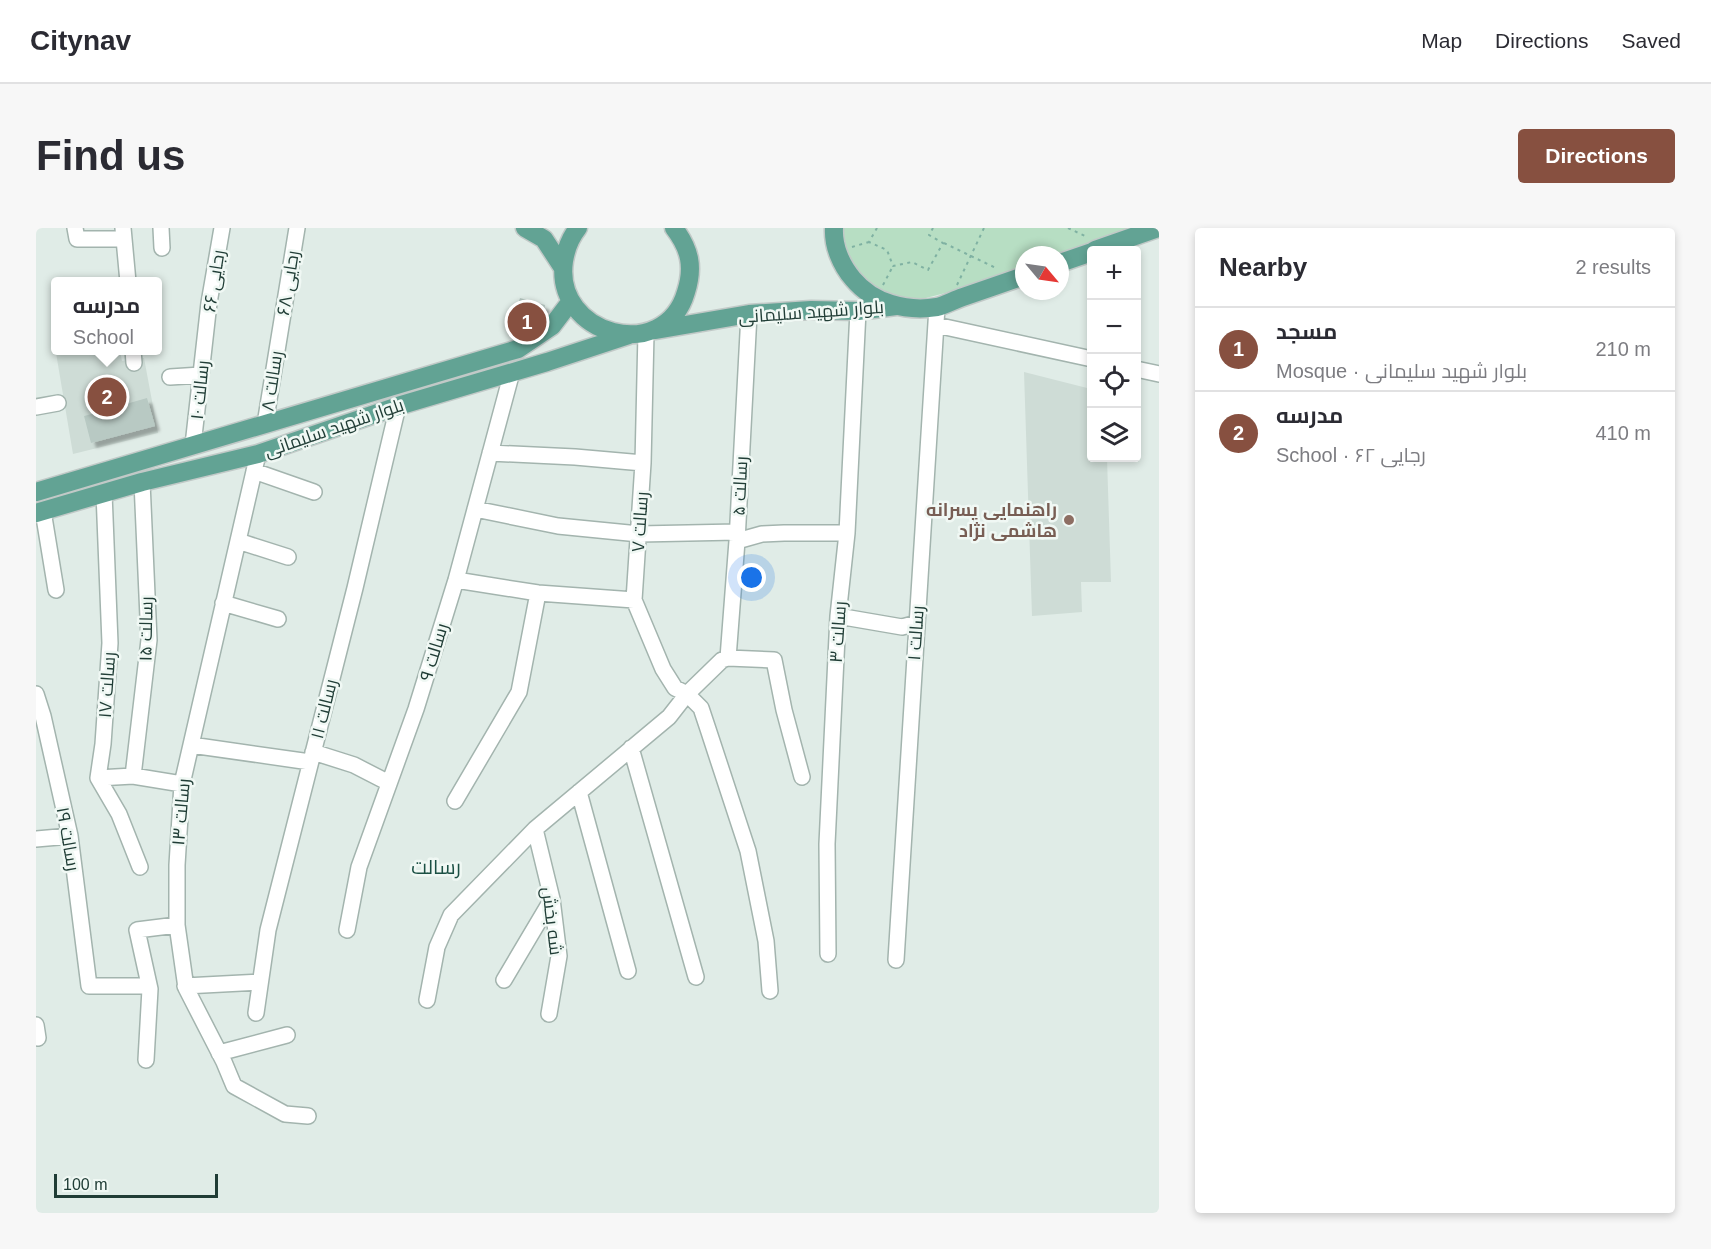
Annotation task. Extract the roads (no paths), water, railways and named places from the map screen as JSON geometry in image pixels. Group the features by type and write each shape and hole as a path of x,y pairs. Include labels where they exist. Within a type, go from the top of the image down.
{"main road":[{"path":"525,228 544,239 563,268"},
{"path":"578,228 566,251 563,268 564,285 570,301 580,315 595,326 610,332 643,333 668,320 679,309 685,298 690,279 690,259 682,239 674,228"},
{"path":"834,228 837,252 846,271 859,287 877,299 896,306 917,308 937,316 1015,280"},
{"path":"1100,246 1158,228"},
{"path":"1069,259 1087,251"},
{"name":"بلوار شهید سلیمانی","path":"36,492 518,349 552,326 570,301"},
{"name":"بلوار شهید سلیمانی","path":"40,512 142,482 256,462 398,406 643,333 749,314 811,310 858,311 896,306"}],"street":[{"path":"75,228 77,239 124,234 128,277"},
{"path":"161,228 162,248"},
{"name":"رجایی ۶۶","path":"206,334 222,228"},
{"name":"رجایی ۶۸","path":"279,338 297,228"},
{"name":"رسالت ۳","path":"828,954 826,844 838,616 847,533 858,311"},
{"name":"رسالت ۵","path":"728,658 749,314"},
{"path":"937,316 1087,358"},
{"name":"رسالت ۱","path":"896,960 937,316"},
{"name":"رسالت ۷","path":"643,333 643,463 634,600 663,669 675,687 687,694 701,708 748,851 766,941 770,991"},
{"name":"رسالت ۱۰","path":"194,445 206,334"},
{"name":"رسالت ۸","path":"265,424 279,338"},
{"path":"1141,370 1159,374"},
{"name":"رسالت ۹","path":"347,930 359,867 416,709 456,580 512,372"},
{"path":"170,376 201,375"},
{"path":"36,407 58,403"},
{"name":"رسالت ۱۱","path":"256,1013 268,930 398,406"},
{"path":"490,453 643,463"},
{"path":"256,462 314,492"},
{"name":"رسالت ۱۳","path":"256,462 182,784 177,865 177,925 185,986 234,1086 285,1114 308,1116"},
{"name":"رسالت ۱۵","path":"133,776 149,640 142,482"},
{"name":"رسالت ۱۷","path":"98,778 103,744 110,643 104,493"},
{"path":"475,509 558,525 639,534 737,536 793,532 847,533"},
{"path":"40,512 56,590"},
{"path":"238,541 288,557"},
{"path":"456,580 538,593 634,600"},
{"path":"455,801 519,692 538,593"},
{"path":"223,603 278,619"},
{"path":"838,616 902,627 917,623"},
{"path":"427,1000 437,947 451,915 535,829 669,717 687,694 722,660 728,658 774,660 784,710 802,777"},
{"name":"رسالت ۱۹","path":"36,694 70,836 88,986 149,986"},
{"path":"191,745 312,757 354,765 389,783"},
{"path":"631,748 696,977"},
{"path":"140,867 119,814 98,778 133,776 182,784"},
{"path":"579,792 628,971"},
{"name":"شه بخش","path":"535,829 552,899 559,956 549,1014"},
{"path":"36,839 70,836"},
{"path":"504,980 552,899"},
{"path":"146,1060 149,986 137,930 177,925"},
{"path":"185,986 260,982"},
{"path":"219,1053 287,1035"}],"place":[{"name":"مسجد","path":"527,322"},
{"name":"مدرسه","path":"107,397"},
{"name":"راهنمایی پسرانه هاشمی نژاد","path":"1069,520"}],"district":[{"name":"رسالت","path":"436,867"}]}
